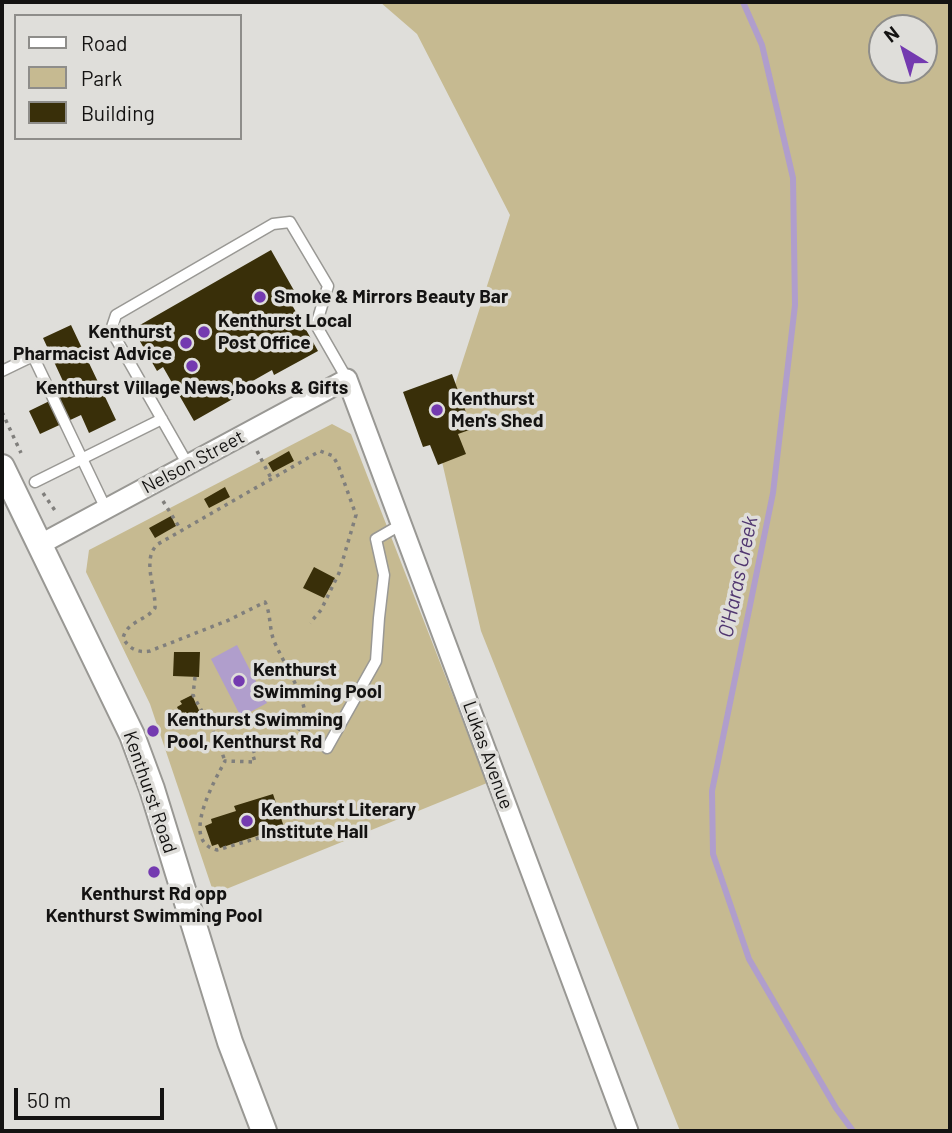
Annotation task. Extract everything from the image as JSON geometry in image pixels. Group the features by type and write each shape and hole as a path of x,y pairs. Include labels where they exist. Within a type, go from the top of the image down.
{"street":[{"name":"Nelson Street","path":"39,545 347,379"},
{"name":"Lukas Avenue","path":"347,379 628,1131"},
{"name":"Kenthurst Road","path":"2,467 132,735 230,1042 264,1131"}],"lane":[{"path":"188,465 111,330 116,315 273,224 290,222 328,286 316,325 347,379"},
{"path":"2,371 33,356 106,509"},
{"path":"34,482 162,419"},
{"path":"327,748 376,661 384,575 376,539 402,524"}],"path":[{"path":"257,451 272,480"},
{"path":"225,761 255,762 252,752 297,732 306,719 305,708 273,637 269,609 265,602 229,620 150,651 133,650 123,638 125,630 155,608 149,558 151,550 320,451 333,456 356,515 339,573 321,610 310,623"},
{"path":"163,501 181,530"},
{"path":"119,643 124,640"},
{"path":"195,677 193,695 217,739 225,761 201,812 201,836 205,844 217,850 272,834 284,835"},
{"path":"195,838 201,836"}],"green space":[{"path":"380,2 950,2 950,1131 680,1131 481,631 437,440 510,215 417,34"},
{"path":"332,424 351,434 487,783 214,894 150,704 86,572 89,550"}],"shaded area":[{"name":"Kenthurst Swimming Pool","path":"237,645 267,703 241,717 211,659"}],"building":[{"path":"271,250 296,294 288,298 318,351 274,375 272,370 235,391 238,396 194,421 163,367 157,371 133,329"},
{"path":"71,325 116,420 89,433 81,415 40,434 29,411 68,392 43,338"},
{"name":"Kenthurst Men's Shed","path":"452,374 472,429 458,434 466,454 438,465 430,445 423,447 403,392"},
{"path":"289,451 294,461 273,472 268,463"},
{"path":"225,487 230,497 209,508 204,499"},
{"path":"171,516 176,526 155,538 149,528"},
{"path":"314,567 335,578 324,598 303,588"},
{"path":"174,652 200,652 199,677 173,676"},
{"path":"192,695 203,719 192,724 186,712 181,715 177,707 182,704 180,701"},
{"name":"Kenthurst Literary Institute Hall","path":"273,794 284,827 220,848 218,844 212,846 205,826 212,823 211,819 236,811 234,806"}],"waterway":[{"name":"O'Haras Creek","path":"743,2 762,45 793,178 795,305 773,493 712,791 713,854 749,959 836,1108 853,1131"}],"place":[{"name":"Smoke & Mirrors Beauty Bar","path":"260,297"},
{"name":"Kenthurst Local Post Office","path":"204,332"},
{"name":"Kenthurst Pharmacist Advice","path":"186,343"},
{"name":"Kenthurst Village News,books & Gifts","path":"192,366"},
{"name":"Kenthurst Men's Shed","path":"437,410"},
{"name":"Kenthurst Swimming Pool","path":"239,681"},
{"name":"Kenthurst Swimming Pool, Kenthurst Rd","path":"153,731"},
{"name":"Kenthurst Literary Institute Hall","path":"247,821"},
{"name":"Kenthurst Rd opp Kenthurst Swimming Pool","path":"154,872"}]}
